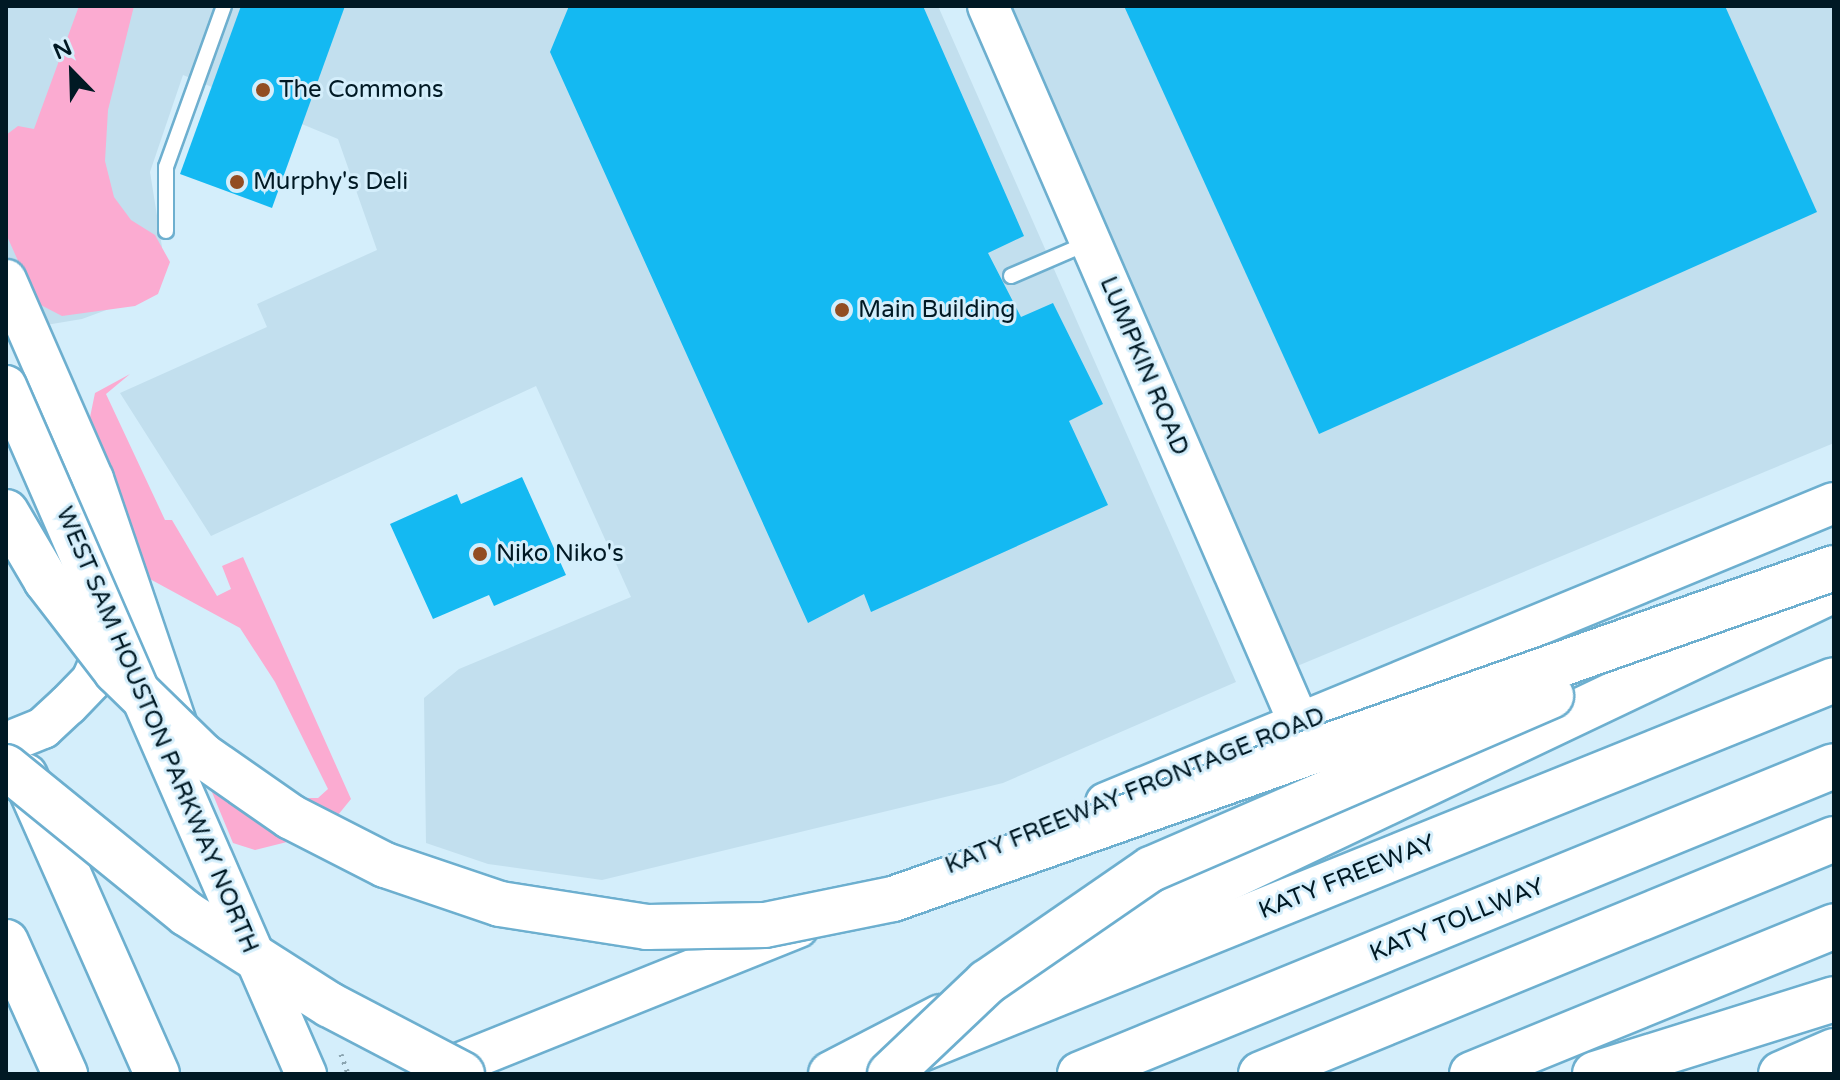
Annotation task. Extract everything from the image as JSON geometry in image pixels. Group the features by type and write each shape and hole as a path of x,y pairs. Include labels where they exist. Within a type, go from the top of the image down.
{"highway":[{"path":"6,512 46,580 116,671 202,755 291,817 385,865 485,900 546,915 647,927 765,925 893,899 1834,568"},
{"path":"890,1074 987,982 1151,869 1834,578"},
{"path":"831,1074 1139,915 1834,590"},
{"name":"KATY FREEWAY","path":"860,1074 1834,680"},
{"path":"6,733 157,1074"},
{"name":"KATY TOLLWAY","path":"1080,1074 1834,766"},
{"path":"6,767 187,914 330,1005 462,1074"},
{"path":"1261,1074 1834,839"},
{"path":"1472,1074 1834,926"},
{"path":"6,942 65,1074"},
{"path":"1595,1074 1834,999"},
{"path":"1696,1074 1834,1021"},
{"path":"1781,1074 1834,1051"}],"main road":[{"name":"LUMPKIN ROAD","path":"988,6 1300,725"},
{"path":"6,280 127,571 222,847 284,994 330,1064"},
{"name":"WEST SAM HOUSTON PARKWAY NORTH","path":"6,386 306,1074"},
{"name":"KATY FREEWAY FRONTAGE ROAD","path":"433,1074 1300,725 1834,503"},
{"path":"6,743 43,728 92,680 113,631 127,571"},
{"path":"284,994 342,1034 390,1047 468,1047 542,1030"},
{"path":"490,1074 542,1030"}],"lane":[{"path":"166,231 166,167 224,6"},
{"path":"1011,276 1090,242"}],"path":[{"path":"330,1064 348,1073"}],"shaded area":[{"path":"6,6 938,6 1236,682 1003,783 602,880 488,864 426,843 424,698 459,669 631,597 536,386 211,536 120,393 267,327 257,304 377,250 338,139 183,75 150,172 162,247 139,298 82,319 28,328 6,280"},
{"path":"79,6 134,6 108,110 105,161 114,197 131,220 155,235 170,262 158,294 135,306 62,316 37,303 6,234 6,135 18,126 34,129"},
{"path":"988,6 1834,6 1834,443 1278,674"},
{"path":"130,374 106,394 165,520 172,520 217,596 231,589 222,566 243,557 351,799 338,815 295,840 255,850 233,843 195,751 287,798 318,798 328,789 275,682 240,628 148,578 89,422 95,393"}],"building":[{"name":"The Commons","path":"241,6 345,6 272,208 180,174"},
{"name":"Main Building","path":"569,6 923,6 1024,236 988,253 1021,317 1053,303 1103,404 1069,421 1108,505 871,612 864,594 808,623 550,52"},
{"path":"1124,6 1725,6 1817,212 1319,434"},
{"name":"Niko Niko's","path":"522,477 566,575 494,606 489,595 433,619 390,524 457,494 461,504"}],"place":[{"name":"The Commons","path":"263,90"},
{"name":"Murphy's Deli","path":"237,182"},
{"name":"Main Building","path":"842,310"},
{"name":"Niko Niko's","path":"480,554"}]}
